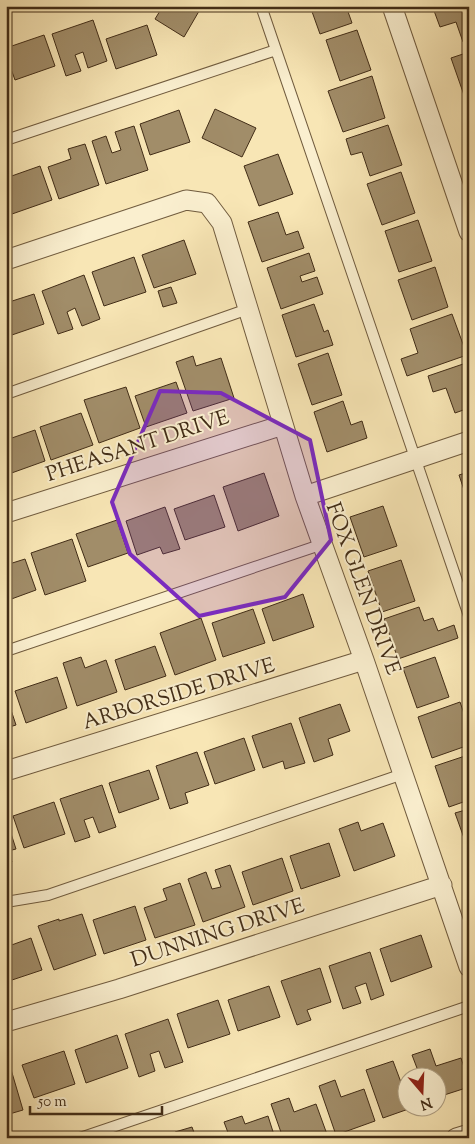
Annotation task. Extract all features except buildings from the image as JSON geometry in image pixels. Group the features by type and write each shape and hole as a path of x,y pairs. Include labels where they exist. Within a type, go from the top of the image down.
{"street":[{"path":"392,6 469,232"},
{"name":"FOX GLEN DRIVE","path":"6,260 186,200 207,203 222,222 305,496 364,660 469,967"},
{"name":"PHEASANT DRIVE","path":"6,513 283,425"},
{"path":"305,496 469,441"},
{"name":"ARBORSIDE DRIVE","path":"6,771 364,660"},
{"name":"DUNNING DRIVE","path":"6,1022 128,986 442,885"},
{"path":"456,1138 469,1134"}],"lane":[{"path":"261,6 469,616"},
{"path":"6,140 276,50"},
{"path":"6,394 248,309"},
{"path":"6,651 323,544"},
{"path":"6,902 48,895 403,774"},
{"path":"80,1138 469,1006"}],"highlighted area":[{"path":"160,391 221,393 310,440 331,540 285,597 199,616 130,554 112,502"}]}
